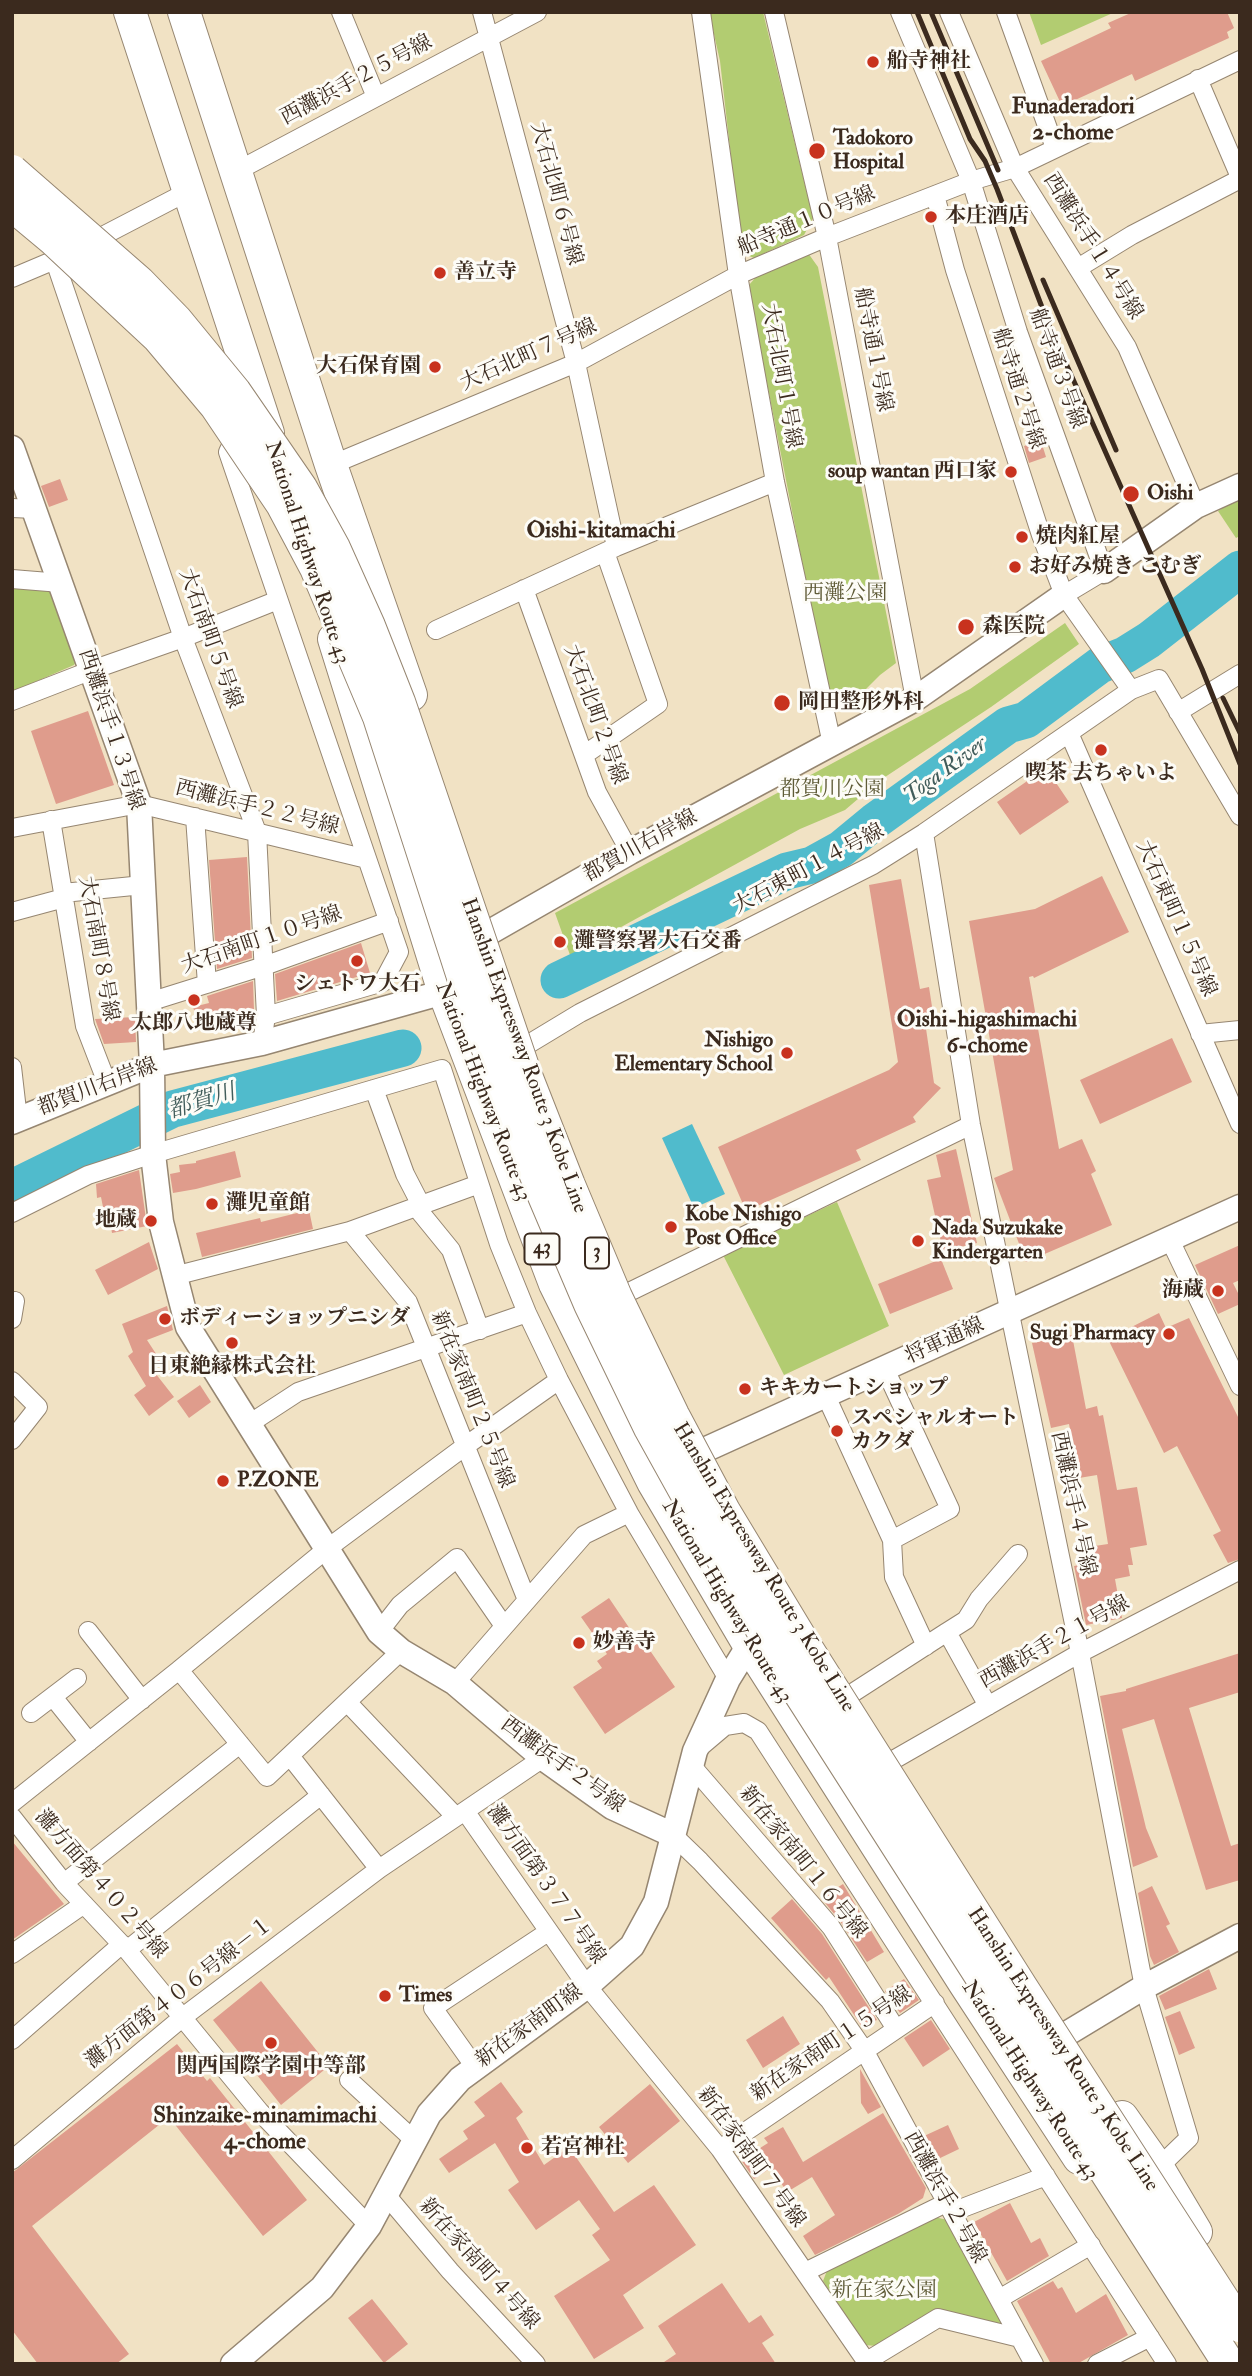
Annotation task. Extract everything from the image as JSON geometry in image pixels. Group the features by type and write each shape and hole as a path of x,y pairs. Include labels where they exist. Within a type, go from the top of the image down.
{"highway":[{"name":"National Highway Route 43","path":"130,12 187,192 256,394 444,992 555,1284 653,1482 749,1644 965,1984 1214,2364"},
{"path":"184,12 331,465 527,1045 627,1293 700,1452 825,1656 895,1759 1063,2036 1158,2168 1240,2305"},
{"name":"Hanshin Expressway Route 3 Kobe Line","path":"12,172 139,282 176,320 235,392 301,488 334,548 374,638 399,702 530,1085 616,1297 673,1415 724,1511 806,1647 1240,2326"},
{"name":"Hanshin Expressway Route 3 Kobe Line","path":"12,205 54,240 158,337 216,406 282,503 316,568 379,717 469,995 544,1196 590,1304 650,1428 781,1664 1229,2364"}],"street":[{"path":"341,12 376,97"},
{"name":"大石北町６号線","path":"482,12 576,363 610,549 658,704 584,755"},
{"name":"西灘浜手２５号線","path":"237,171 537,12"},
{"name":"大石北町１号線","path":"701,12 738,275 775,482 832,744"},
{"name":"船寺通１号線","path":"775,12 827,237 915,699"},
{"name":"船寺通３号線","path":"900,12 971,181 1018,332 1104,571"},
{"name":"西灘浜手１４号線","path":"949,12 1015,168 1127,347 1196,506"},
{"path":"1006,12 1055,148"},
{"name":"船寺通１０号線","path":"738,275 971,181 1015,168 1240,60"},
{"path":"1078,268 1132,235 1240,178 1198,79"},
{"path":"12,278 55,261 187,192"},
{"name":"船寺通２号線","path":"935,195 959,283 1041,535 1064,595"},
{"name":"大石南町５号線","path":"55,261 183,638 257,832 266,1016 262,1043"},
{"name":"大石北町７号線","path":"331,465 576,363 738,275"},
{"path":"256,394 228,452 399,952 383,982 266,1016"},
{"name":"西灘浜手１３号線","path":"12,448 23,508 61,583 139,804 153,1148"},
{"path":"436,630 610,549 775,482"},
{"name":"都賀川右岸線","path":"15,1120 107,1083 152,1076 444,992 490,932 630,852 915,699 1196,506 1240,486"},
{"path":"12,579 61,583"},
{"name":"大石北町２号線","path":"524,589 597,792 630,852"},
{"path":"1064,595 1127,685"},
{"path":"12,701 278,600"},
{"path":"1178,712 1240,674"},
{"name":"大石東町１４号線","path":"527,1045 580,1013 873,865 1069,733 1127,685 1159,679 1240,816"},
{"name":"大石東町１５号線","path":"1069,733 1240,1124"},
{"name":"西灘浜手２２号線","path":"12,828 139,804 367,859"},
{"path":"195,817 207,984"},
{"name":"大石南町８号線","path":"51,820 85,1026 107,1083"},
{"name":"西灘浜手４号線","path":"924,833 971,1125 1080,1653 1144,1987 1189,2138 1158,2168"},
{"path":"12,912 64,895 143,885"},
{"name":"大石南町１０号線","path":"149,1002 264,966 388,921"},
{"path":"1200,1034 1240,1030"},
{"path":"12,1067 15,1120"},
{"path":"12,1213 88,1175 153,1148 442,1069 499,1244 527,1313 629,1513 728,1679"},
{"path":"374,1089 418,1206 451,1250 480,1329"},
{"path":"627,1293 971,1125"},
{"name":"西灘浜手２号線","path":"153,1148 162,1222 188,1327 379,1632 401,1651 454,1683 544,1758 612,1807 673,1835 830,2001 864,2050 1034,2364"},
{"path":"174,1276 350,1231 480,1184"},
{"name":"将軍通線","path":"653,1482 700,1452 1240,1208"},
{"name":"新在家南町２５号線","path":"350,1231 408,1302 527,1600"},
{"path":"1170,1240 1240,1386"},
{"path":"249,1424 298,1392 527,1313"},
{"path":"885,1369 950,1509 892,1541"},
{"path":"12,1803 328,1548 559,1380"},
{"path":"12,1381 38,1407 12,1440"},
{"path":"826,1395 892,1541 894,1577 926,1646"},
{"path":"454,1683 584,1535 629,1513"},
{"path":"850,1694 966,1620 979,1599 1018,1554"},
{"path":"379,1632 400,1605 457,1559 504,1626"},
{"name":"西灘浜手２１号線","path":"895,1759 1080,1653 1240,1570"},
{"path":"88,1631 142,1700"},
{"path":"947,1632 988,1706"},
{"name":"新在家南町線","path":"233,2364 322,2288 369,2226 429,2114 460,2079 587,1986 632,1945 656,1902 693,1758 728,1679 749,1644"},
{"path":"179,1670 267,1777 401,1651"},
{"path":"31,1713 77,1678"},
{"path":"53,1697 89,1742"},
{"name":"灘方面第３７７号線","path":"348,1703 461,1814 587,1986"},
{"path":"693,1758 725,1727 744,1723 758,1731 1167,2364"},
{"path":"64,1883 240,1744"},
{"path":"290,1756 379,1869"},
{"name":"灘方面第４０６号線－１","path":"12,2160 183,2017 379,1869 544,1758"},
{"name":"新在家南町１６号線","path":"693,1758 831,1927 895,2029"},
{"path":"12,2040 125,1947 321,1795"},
{"name":"灘方面第４０２号線","path":"12,1817 64,1883 125,1947 260,2112 369,2226"},
{"path":"12,1954 84,1904"},
{"path":"475,2067 433,2008 548,1931"},
{"path":"1063,2036 1144,1987 1240,1936"},
{"name":"新在家南町７号線","path":"587,1986 720,2148 868,2362"},
{"name":"新在家南町１５号線","path":"720,2148 935,2003"},
{"path":"349,2080 415,2141"},
{"path":"805,2272 949,2207 1046,2176"},
{"name":"新在家南町４号線","path":"387,2196 450,2271 536,2364"},
{"path":"999,2299 1091,2245"},
{"path":"868,2362 938,2318 1020,2338"},
{"path":"1097,2364 1150,2337"}],"green space":[{"path":"709,12 763,12 813,218 804,235 754,258 742,253 720,61"},
{"path":"1029,12 1115,12 1041,45"},
{"name":"西灘公園","path":"808,253 818,267 896,663 860,695 831,710 748,286 757,276"},
{"path":"1240,497 1240,536 1236,538 1218,511"},
{"path":"12,585 55,590 79,656 74,665 12,692"},
{"name":"都賀川公園","path":"1065,623 1079,644 991,707 879,781 845,810 800,829 570,955 555,913 970,689"},
{"path":"837,1202 889,1326 784,1375 723,1255"},
{"name":"新在家公園","path":"934,2217 948,2220 1010,2332 937,2312 877,2346 864,2345 823,2281 828,2268"}],"water":[{"path":"692,1124 725,1194 694,1208 662,1138"}],"building":[{"path":"1133,12 1227,12 1234,28 1227,32 1229,38 1135,81 1132,74 1062,106 1041,61 1111,28 1108,23"},
{"path":"1041,441 1046,457 1029,463 1024,446"},
{"path":"60,479 68,500 49,507 41,486"},
{"path":"88,711 114,785 56,804 31,731"},
{"path":"1046,768 1069,802 1020,835 997,802"},
{"path":"247,857 252,958 217,969 209,860"},
{"path":"1102,876 1129,932 1034,978 1029,977 1059,1149 1082,1139 1096,1171 1091,1174 1112,1225 1026,1262 994,1178 1013,1170 969,921 1035,909"},
{"path":"901,879 920,989 929,987 933,1013 924,1015 934,1083 941,1088 913,1117 916,1122 856,1150 861,1160 746,1211 718,1147 889,1070 898,1062 869,885"},
{"path":"361,943 370,973 277,1001 275,974"},
{"path":"253,981 254,1010 198,1023 193,1007 209,1003 207,996"},
{"path":"135,1017 136,1042 104,1044 95,1019"},
{"path":"1172,1038 1192,1082 1100,1124 1080,1080"},
{"path":"956,1149 977,1243 943,1251 927,1180 941,1177 936,1155"},
{"path":"235,1151 241,1177 173,1193 170,1174 180,1172 179,1165 196,1163"},
{"path":"139,1170 147,1226 112,1233 101,1197 97,1198 96,1184"},
{"path":"309,1210 313,1229 202,1257 196,1233 260,1218 261,1222"},
{"path":"149,1242 158,1269 108,1295 95,1270"},
{"path":"1240,1245 1240,1280 1233,1283 1240,1297 1240,1304 1218,1314 1195,1265"},
{"path":"941,1259 953,1289 890,1314 878,1284"},
{"path":"167,1306 173,1330 147,1340 162,1363 152,1369 174,1397 149,1416 134,1395 146,1386 128,1356 133,1352 122,1324"},
{"path":"1159,1313 1166,1328 1189,1318 1240,1421 1240,1559 1228,1563 1213,1535 1221,1531 1177,1446 1164,1453 1108,1339"},
{"path":"1072,1335 1086,1409 1097,1406 1099,1416 1103,1415 1117,1490 1137,1487 1147,1545 1130,1548 1133,1565 1128,1565 1130,1576 1115,1579 1122,1618 1086,1625 1074,1566 1091,1563 1088,1547 1108,1544 1097,1475 1079,1478 1069,1424 1051,1428 1032,1343"},
{"path":"200,1385 211,1402 189,1418 177,1401"},
{"path":"609,1598 634,1635 638,1633 675,1687 605,1734 573,1687 602,1668 597,1661 607,1654 581,1617"},
{"path":"1240,1653 1240,1692 1189,1708 1231,1846 1240,1843 1240,1880 1206,1890 1154,1719 1122,1729 1146,1828 1158,1857 1133,1867 1100,1696 1126,1691"},
{"path":"12,1841 64,1904 12,1940"},
{"path":"843,1884 884,1952 867,1962 821,1898"},
{"path":"1152,1886 1170,1924 1166,1926 1179,1952 1154,1965 1138,1893"},
{"path":"792,1899 822,1934 877,2020 862,2027 829,1977 826,1980 771,1918"},
{"path":"1209,1969 1217,1989 1165,2010 1159,1996"},
{"path":"904,1979 919,2000 900,2013 885,1991"},
{"name":"関西国際学園中等部","path":"261,1981 329,2066 281,2105 213,2020"},
{"path":"1180,2011 1195,2048 1179,2055 1165,2017"},
{"path":"783,2016 800,2044 763,2068 746,2040"},
{"path":"931,2020 950,2049 923,2067 904,2038"},
{"path":"177,2044 207,2081 210,2078 307,2200 263,2236 169,2117 32,2226 129,2354 116,2364 38,2364 12,2330 12,2173"},
{"path":"860,2069 881,2107 868,2114 861,2103"},
{"path":"501,2082 523,2112 516,2118 544,2165 569,2147 614,2212 654,2185 696,2245 623,2295 644,2328 594,2359 554,2296 610,2260 592,2235 600,2229 579,2200 536,2230 508,2190 519,2182 495,2143 449,2173 439,2159 468,2139 463,2131 485,2116 474,2102"},
{"path":"650,2084 680,2121 628,2163 599,2127"},
{"path":"883,2113 926,2188 923,2198 898,2214 815,2255 803,2236 835,2215 812,2177 787,2192 771,2168 754,2179 741,2160 768,2143 764,2138 783,2127 803,2162"},
{"path":"948,2125 959,2149 936,2160 924,2136"},
{"path":"1010,2203 1031,2243 1040,2238 1049,2256 1007,2281 974,2222"},
{"path":"1053,2281 1058,2289 1062,2287 1076,2313 1106,2294 1128,2335 1077,2364 1051,2364 1017,2301"},
{"path":"722,2283 749,2323 761,2315 774,2335 762,2343 776,2364 661,2364 676,2354 658,2326"},
{"path":"372,2299 408,2344 384,2363 348,2318"}],"waterway":[{"name":"Toga River","path":"559,980 787,871 812,865 841,849 875,821 1008,725 1026,720 1100,665 1125,655 1149,640 1240,569"},
{"name":"都賀川","path":"12,1188 173,1109 403,1048"}],"railway":[{"path":"917,12 970,139 985,161 1048,323 1202,669 1240,764"},
{"path":"931,12 998,170"},
{"path":"1043,280 1116,450"},
{"path":"1223,698 1240,733"}],"place":[{"name":"船寺神社","path":"873,62"},
{"name":"Tadokoro Hospital","path":"817,151"},
{"name":"本庄酒店","path":"931,217"},
{"name":"善立寺","path":"440,273"},
{"name":"大石保育園","path":"435,367"},
{"name":"soup wantan 西口家","path":"1011,472"},
{"name":"Oishi","path":"1131,494"},
{"name":"焼肉紅屋","path":"1022,537"},
{"name":"お好み焼き こむぎ","path":"1015,567"},
{"name":"森医院","path":"966,627"},
{"name":"岡田整形外科","path":"782,703"},
{"name":"喫茶 去ちゃいよ","path":"1101,750"},
{"name":"灘警察署大石交番","path":"560,942"},
{"name":"シェトワ大石","path":"357,961"},
{"name":"太郎八地蔵尊","path":"194,1000"},
{"name":"Nishigo Elementary School","path":"787,1053"},
{"name":"灘児童館","path":"212,1204"},
{"name":"地蔵","path":"151,1221"},
{"name":"Kobe Nishigo Post Office","path":"671,1227"},
{"name":"Nada Suzukake Kindergarten","path":"918,1241"},
{"name":"海蔵","path":"1218,1291"},
{"name":"ボディーショップニシダ","path":"165,1319"},
{"name":"Sugi Pharmacy","path":"1169,1334"},
{"name":"日東絶縁株式会社","path":"232,1343"},
{"name":"キキカートショップ","path":"745,1389"},
{"name":"スペシャルオート カクダ","path":"837,1431"},
{"name":"P.ZONE","path":"223,1481"},
{"name":"妙善寺","path":"579,1643"},
{"name":"Times","path":"385,1996"},
{"name":"関西国際学園中等部","path":"271,2043"},
{"name":"若宮神社","path":"527,2148"}],"district":[{"name":"Funaderadori 2-chome","path":"1073,121"},
{"name":"Oishi-kitamachi","path":"601,532"},
{"name":"Oishi-higashimachi 6-chome","path":"987,1034"},
{"name":"Shinzaike-minamimachi 4-chome","path":"265,2130"}]}
